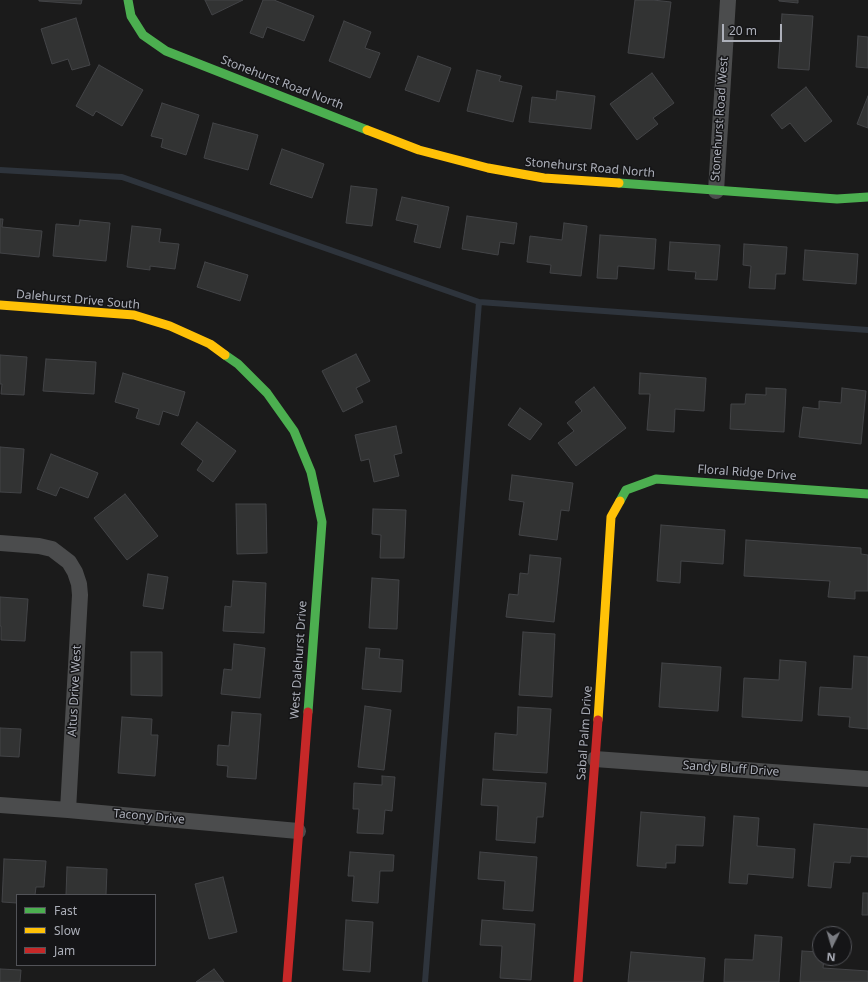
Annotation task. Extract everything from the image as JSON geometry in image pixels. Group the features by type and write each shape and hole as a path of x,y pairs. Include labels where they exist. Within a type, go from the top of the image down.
{"street":[{"name":"Stonehurst Road North","path":"128,0 131,16 143,35 166,51 420,150 488,168 544,178 837,199 868,197"},
{"name":"Stonehurst Road West","path":"716,191 728,0"},
{"name":"Dalehurst Drive South","path":"0,305 134,315 170,326 210,344 238,364"},
{"name":"West Dalehurst Drive","path":"238,364 267,393 294,431 311,472 322,522 287,982"},
{"name":"Floral Ridge Drive","path":"626,490 656,479 868,494"},
{"name":"Sabal Palm Drive","path":"578,982 611,517 626,490"},
{"name":"Altus Drive West","path":"0,543 39,546 52,549 69,562 75,572 79,584 80,595 68,810"},
{"name":"Sandy Bluff Drive","path":"595,759 868,779"},
{"name":"Tacony Drive","path":"0,805 298,831"}],"building":[{"path":"39,0 82,0 81,4"},
{"path":"205,0 243,0 212,15"},
{"path":"263,0 274,0 314,16 304,41 267,27 263,38 250,33"},
{"path":"635,0 671,2 664,58 628,53"},
{"path":"798,0 798,3 779,1"},
{"path":"782,14 813,16 809,70 778,68"},
{"path":"76,18 90,65 72,70 68,59 52,64 41,29"},
{"path":"344,21 371,32 365,48 380,53 370,78 329,61"},
{"path":"858,36 868,37 868,68 856,67"},
{"path":"418,56 451,68 439,102 405,90"},
{"path":"99,65 143,90 122,126 96,111 93,116 76,106"},
{"path":"477,70 501,76 499,81 522,86 513,122 467,111"},
{"path":"652,73 674,103 653,118 658,124 637,140 610,104"},
{"path":"806,87 832,121 805,142 790,123 782,129 771,115"},
{"path":"557,91 595,96 591,129 529,122 532,97 556,100"},
{"path":"868,96 868,128 857,124"},
{"path":"162,103 199,115 186,155 161,147 163,139 151,136"},
{"path":"213,123 258,135 248,170 204,158"},
{"path":"282,149 324,164 312,198 270,184"},
{"path":"351,186 377,189 372,226 346,223"},
{"path":"402,197 449,207 440,248 414,242 418,225 396,220"},
{"path":"467,216 517,223 514,244 500,242 498,255 462,249"},
{"path":"0,219 3,219 2,227 42,231 39,257 0,253"},
{"path":"80,220 110,223 106,261 53,256 56,224 79,226"},
{"path":"564,223 587,226 581,276 550,273 551,265 527,262 530,236 562,240"},
{"path":"132,226 161,229 159,242 179,244 175,269 150,266 150,270 127,267"},
{"path":"600,235 656,239 654,269 618,266 617,279 597,278"},
{"path":"670,242 720,245 717,280 695,279 696,272 668,270"},
{"path":"744,244 787,247 785,274 776,274 775,289 749,288 751,266 743,265"},
{"path":"805,250 858,254 856,284 803,280"},
{"path":"205,262 248,275 240,301 197,287"},
{"path":"356,354 370,381 356,388 363,402 343,412 322,371"},
{"path":"0,355 27,357 24,395 1,394 2,384 0,384"},
{"path":"46,359 96,362 94,394 43,391"},
{"path":"123,373 185,392 178,416 163,411 159,425 136,418 139,409 115,402"},
{"path":"640,373 706,378 704,411 675,409 674,432 647,430 650,394 639,394"},
{"path":"594,387 626,428 576,466 558,443 574,431 567,423 582,411 575,402"},
{"path":"766,388 786,389 784,432 730,429 731,404 745,404 746,394 766,395"},
{"path":"842,388 866,391 861,444 799,437 803,407 819,409 819,401 841,403"},
{"path":"520,408 542,424 530,440 508,425"},
{"path":"197,422 236,451 213,482 197,470 203,461 181,444"},
{"path":"396,426 402,453 394,455 399,476 374,482 369,459 361,461 355,435"},
{"path":"0,447 24,449 21,493 0,492"},
{"path":"51,454 98,473 88,498 60,487 56,496 37,489"},
{"path":"512,475 573,483 569,511 561,510 557,540 519,535 524,502 509,500"},
{"path":"125,494 158,536 127,560 94,518"},
{"path":"236,504 266,504 267,553 237,554"},
{"path":"373,509 406,510 404,558 380,558 381,535 372,534"},
{"path":"661,525 725,530 723,564 681,561 680,583 657,581"},
{"path":"746,540 861,548 861,554 868,555 868,591 855,591 855,599 828,597 830,581 744,576"},
{"path":"530,555 561,558 554,622 506,617 509,594 518,595 520,573 528,574"},
{"path":"148,574 168,577 163,609 143,606"},
{"path":"372,578 399,580 397,629 369,628"},
{"path":"233,581 266,583 264,633 223,631 225,606 231,607"},
{"path":"0,597 28,599 25,641 1,640"},
{"path":"523,632 555,634 552,697 519,695"},
{"path":"234,644 265,648 260,698 221,694 224,669 232,670"},
{"path":"366,648 380,649 379,658 403,660 401,692 362,689"},
{"path":"131,652 162,652 162,696 131,695"},
{"path":"854,656 868,657 868,729 849,727 850,717 818,715 820,687 852,689"},
{"path":"780,660 806,662 802,721 742,717 744,678 779,680"},
{"path":"662,663 721,667 718,711 659,707"},
{"path":"365,706 391,710 384,770 358,767"},
{"path":"518,707 551,709 547,773 493,770 495,733 517,735"},
{"path":"232,712 261,714 256,779 227,777 228,766 217,765 218,745 229,746"},
{"path":"122,717 152,719 151,735 158,735 155,776 118,773"},
{"path":"0,728 21,729 19,757 0,756"},
{"path":"382,776 395,777 392,811 385,810 383,834 357,833 359,809 353,809 354,783 382,785"},
{"path":"483,779 546,783 543,817 537,817 535,843 496,840 498,806 481,805"},
{"path":"641,812 705,817 703,846 676,845 675,863 666,863 666,868 637,866"},
{"path":"734,816 759,818 757,846 795,849 793,878 748,874 747,884 729,883"},
{"path":"814,824 868,829 868,857 851,856 850,863 834,862 831,888 808,886"},
{"path":"350,852 394,855 393,871 380,871 378,903 352,901 354,876 348,876"},
{"path":"480,852 537,857 533,911 503,909 505,881 478,879"},
{"path":"4,859 46,861 44,887 36,887 35,894 16,894 16,903 2,902"},
{"path":"67,867 107,869 106,894 66,894"},
{"path":"223,877 237,932 209,939 195,884"},
{"path":"863,893 868,893 868,915 862,915"},
{"path":"346,920 373,922 370,972 343,970"},
{"path":"482,920 535,924 531,980 500,978 502,946 480,945"},
{"path":"755,935 782,937 779,982 724,982 725,959 753,960"},
{"path":"802,951 812,952 812,966 868,971 868,982 800,982"},
{"path":"631,952 705,958 703,982 628,982"},
{"path":"0,969 21,970 20,982 0,982"},
{"path":"214,969 224,982 196,982"}],"waterway":[{"path":"0,170 122,177 479,302"},
{"path":"425,982 479,302 868,330"}],"traffic: fast":[{"path":"128,0 131,16 143,35 166,51 367,130"},
{"path":"619,183 837,199 868,197"},
{"path":"225,355 238,364 267,393 294,431 311,472 322,522 308,712"},
{"path":"620,501 626,490 656,479 868,494"}],"traffic: slow":[{"path":"367,130 419,150 488,168 544,178 619,183"},
{"path":"0,305 134,315 170,326 210,344 225,355"},
{"path":"598,720 611,517 620,501"}],"traffic: jam":[{"path":"287,982 308,712"},
{"path":"578,982 598,720"}]}
